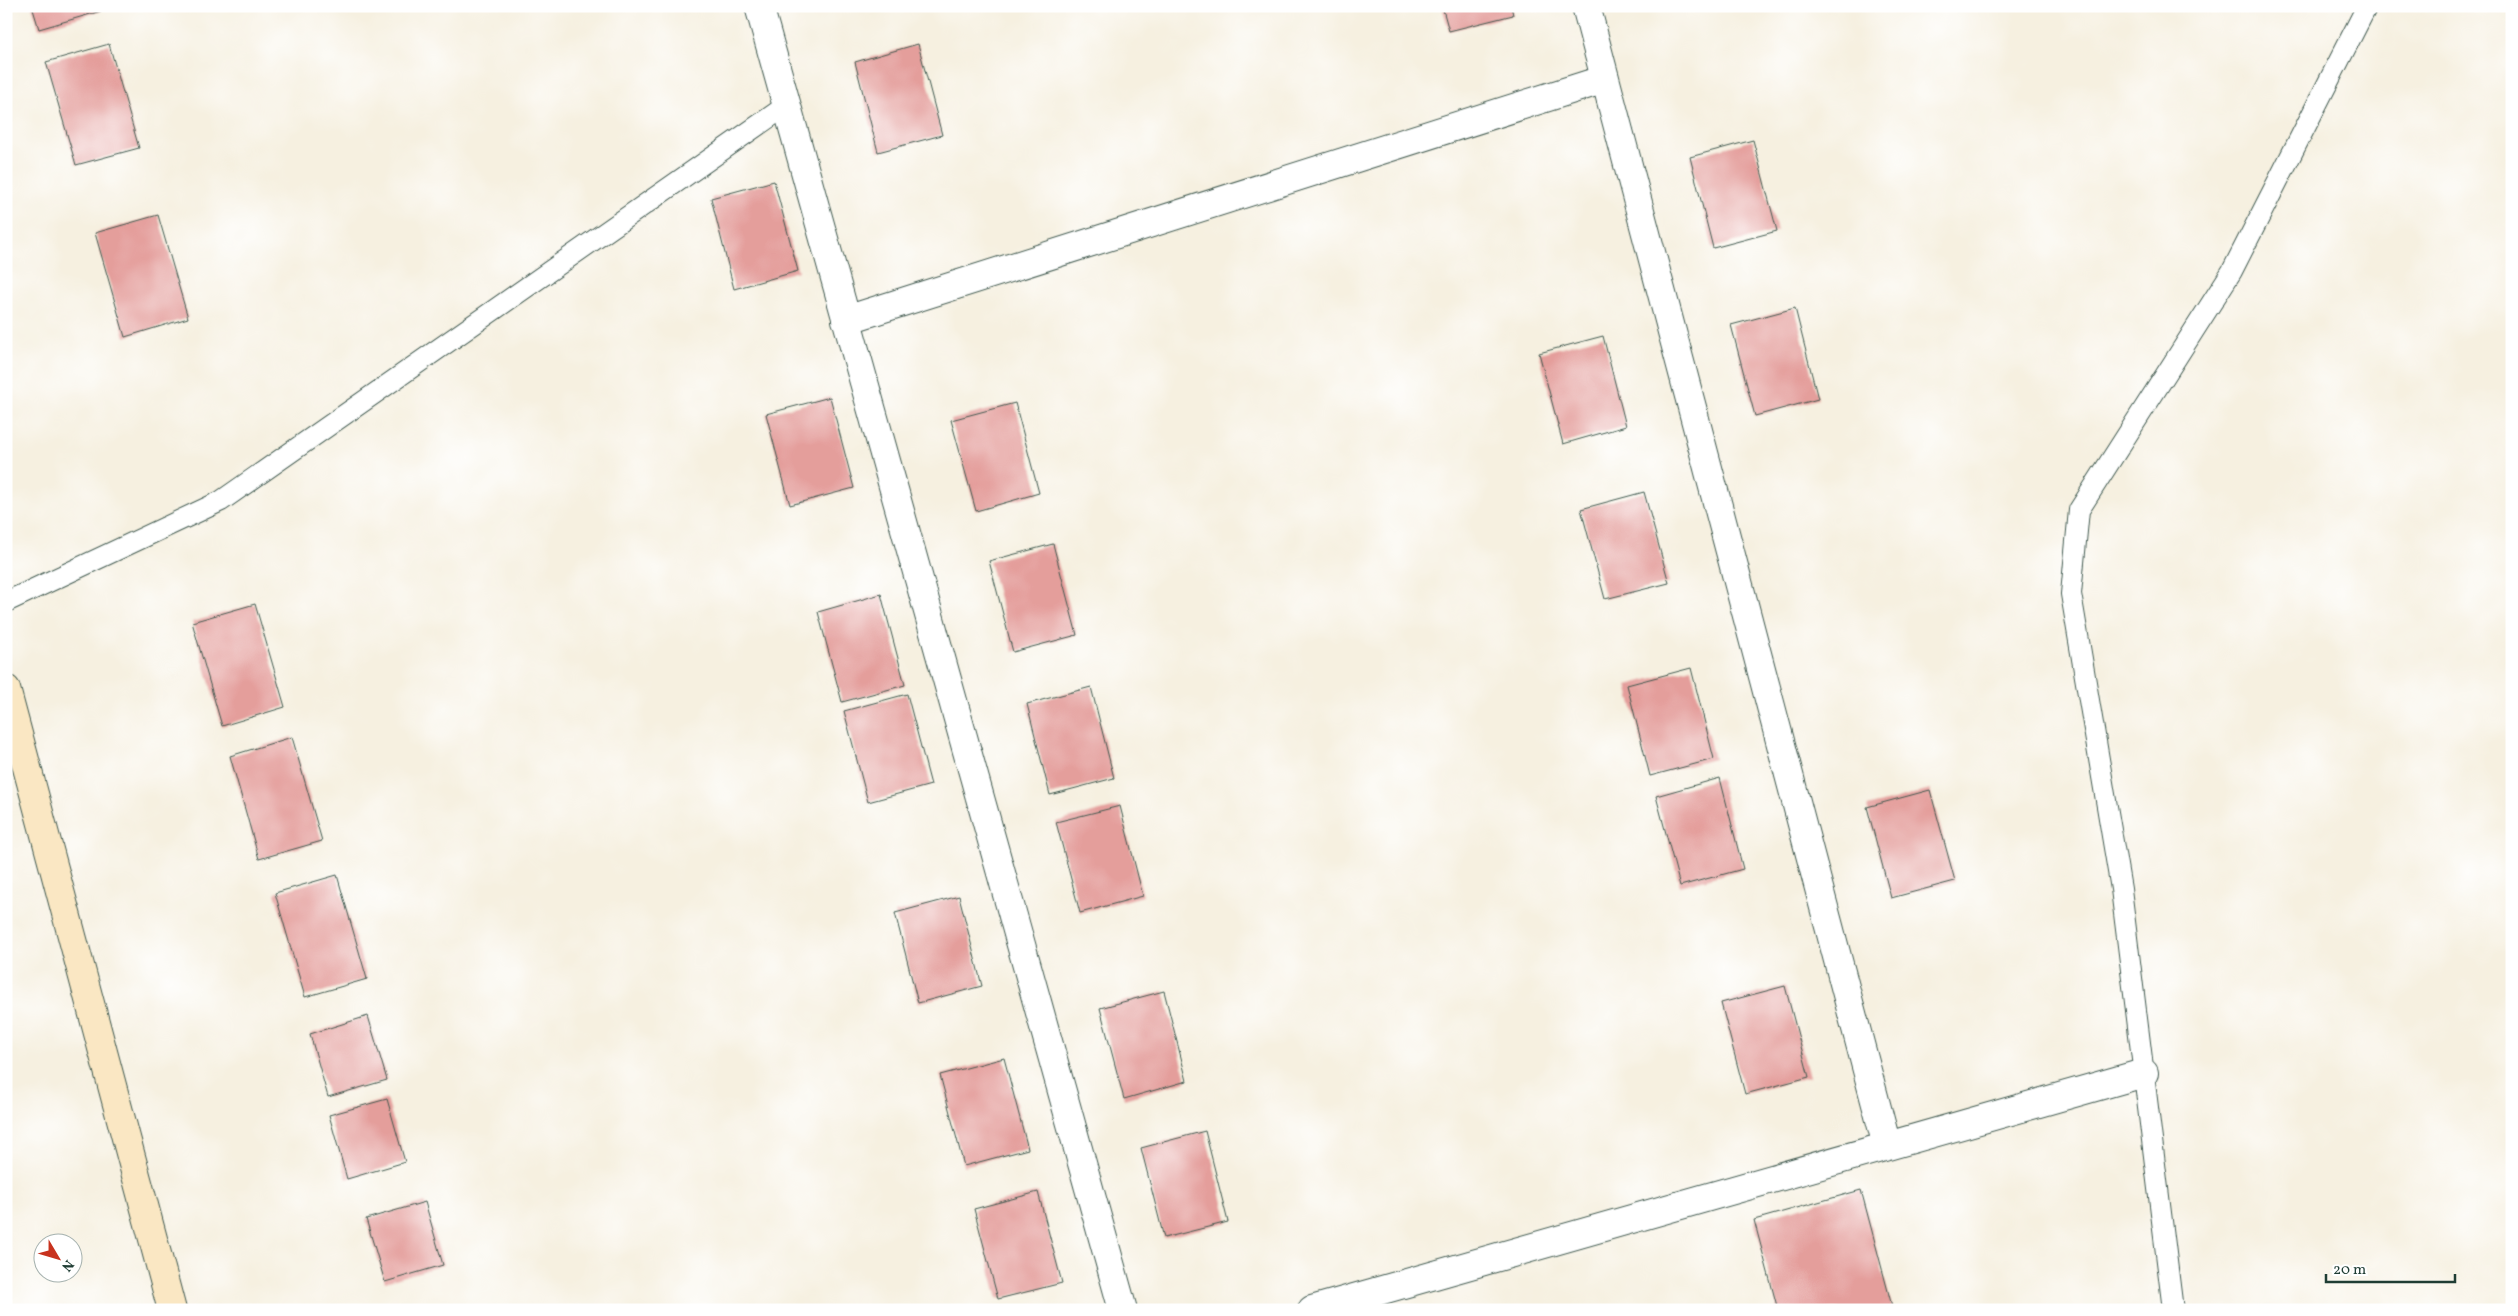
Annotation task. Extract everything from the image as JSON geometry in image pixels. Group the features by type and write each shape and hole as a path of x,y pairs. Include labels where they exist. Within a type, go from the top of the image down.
{"street":[{"path":"759,6 1123,1310"},
{"path":"1586,6 1887,1146"},
{"path":"846,320 1605,79"},
{"path":"6,689 172,1310"},
{"path":"1312,1310 2144,1073"}],"lane":[{"path":"2173,1310 2121,889 2071,594 2080,510 2232,271 2367,6"},
{"path":"6,602 221,501 787,105"}],"building":[{"path":"32,6 99,6 101,11 39,29"},
{"path":"1442,6 1511,6 1513,15 1449,31"},
{"path":"109,44 139,148 76,165 46,62"},
{"path":"918,44 942,135 878,152 855,62"},
{"path":"1753,140 1777,231 1713,248 1690,157"},
{"path":"774,181 798,271 734,289 711,198"},
{"path":"158,215 188,318 125,337 95,233"},
{"path":"1795,308 1818,399 1755,416 1731,325"},
{"path":"1603,336 1626,426 1563,444 1539,353"},
{"path":"830,397 854,488 790,505 766,414"},
{"path":"1015,403 1039,493 976,511 951,420"},
{"path":"1644,492 1669,583 1605,599 1581,509"},
{"path":"1053,544 1077,635 1013,652 989,561"},
{"path":"881,594 905,685 842,702 818,612"},
{"path":"255,604 285,707 222,726 192,622"},
{"path":"1691,668 1714,759 1650,776 1627,685"},
{"path":"1091,687 1114,778 1050,795 1027,704"},
{"path":"907,694 931,785 868,802 844,711"},
{"path":"292,737 322,841 259,859 230,756"},
{"path":"1720,778 1743,869 1680,886 1656,796"},
{"path":"1930,790 1955,881 1891,898 1867,807"},
{"path":"1120,806 1143,896 1080,913 1056,822"},
{"path":"337,875 367,979 305,997 275,893"},
{"path":"959,896 982,986 918,1003 895,913"},
{"path":"1785,986 1809,1077 1745,1094 1721,1003"},
{"path":"1164,991 1187,1081 1124,1099 1100,1008"},
{"path":"368,1016 387,1080 328,1097 310,1034"},
{"path":"1004,1058 1028,1149 964,1166 940,1075"},
{"path":"387,1099 405,1162 347,1179 329,1115"},
{"path":"1205,1131 1228,1222 1164,1238 1141,1148"},
{"path":"1861,1190 1893,1310 1778,1310 1754,1220"},
{"path":"1038,1192 1062,1283 998,1299 974,1209"},
{"path":"425,1202 443,1265 385,1282 366,1219"}]}
